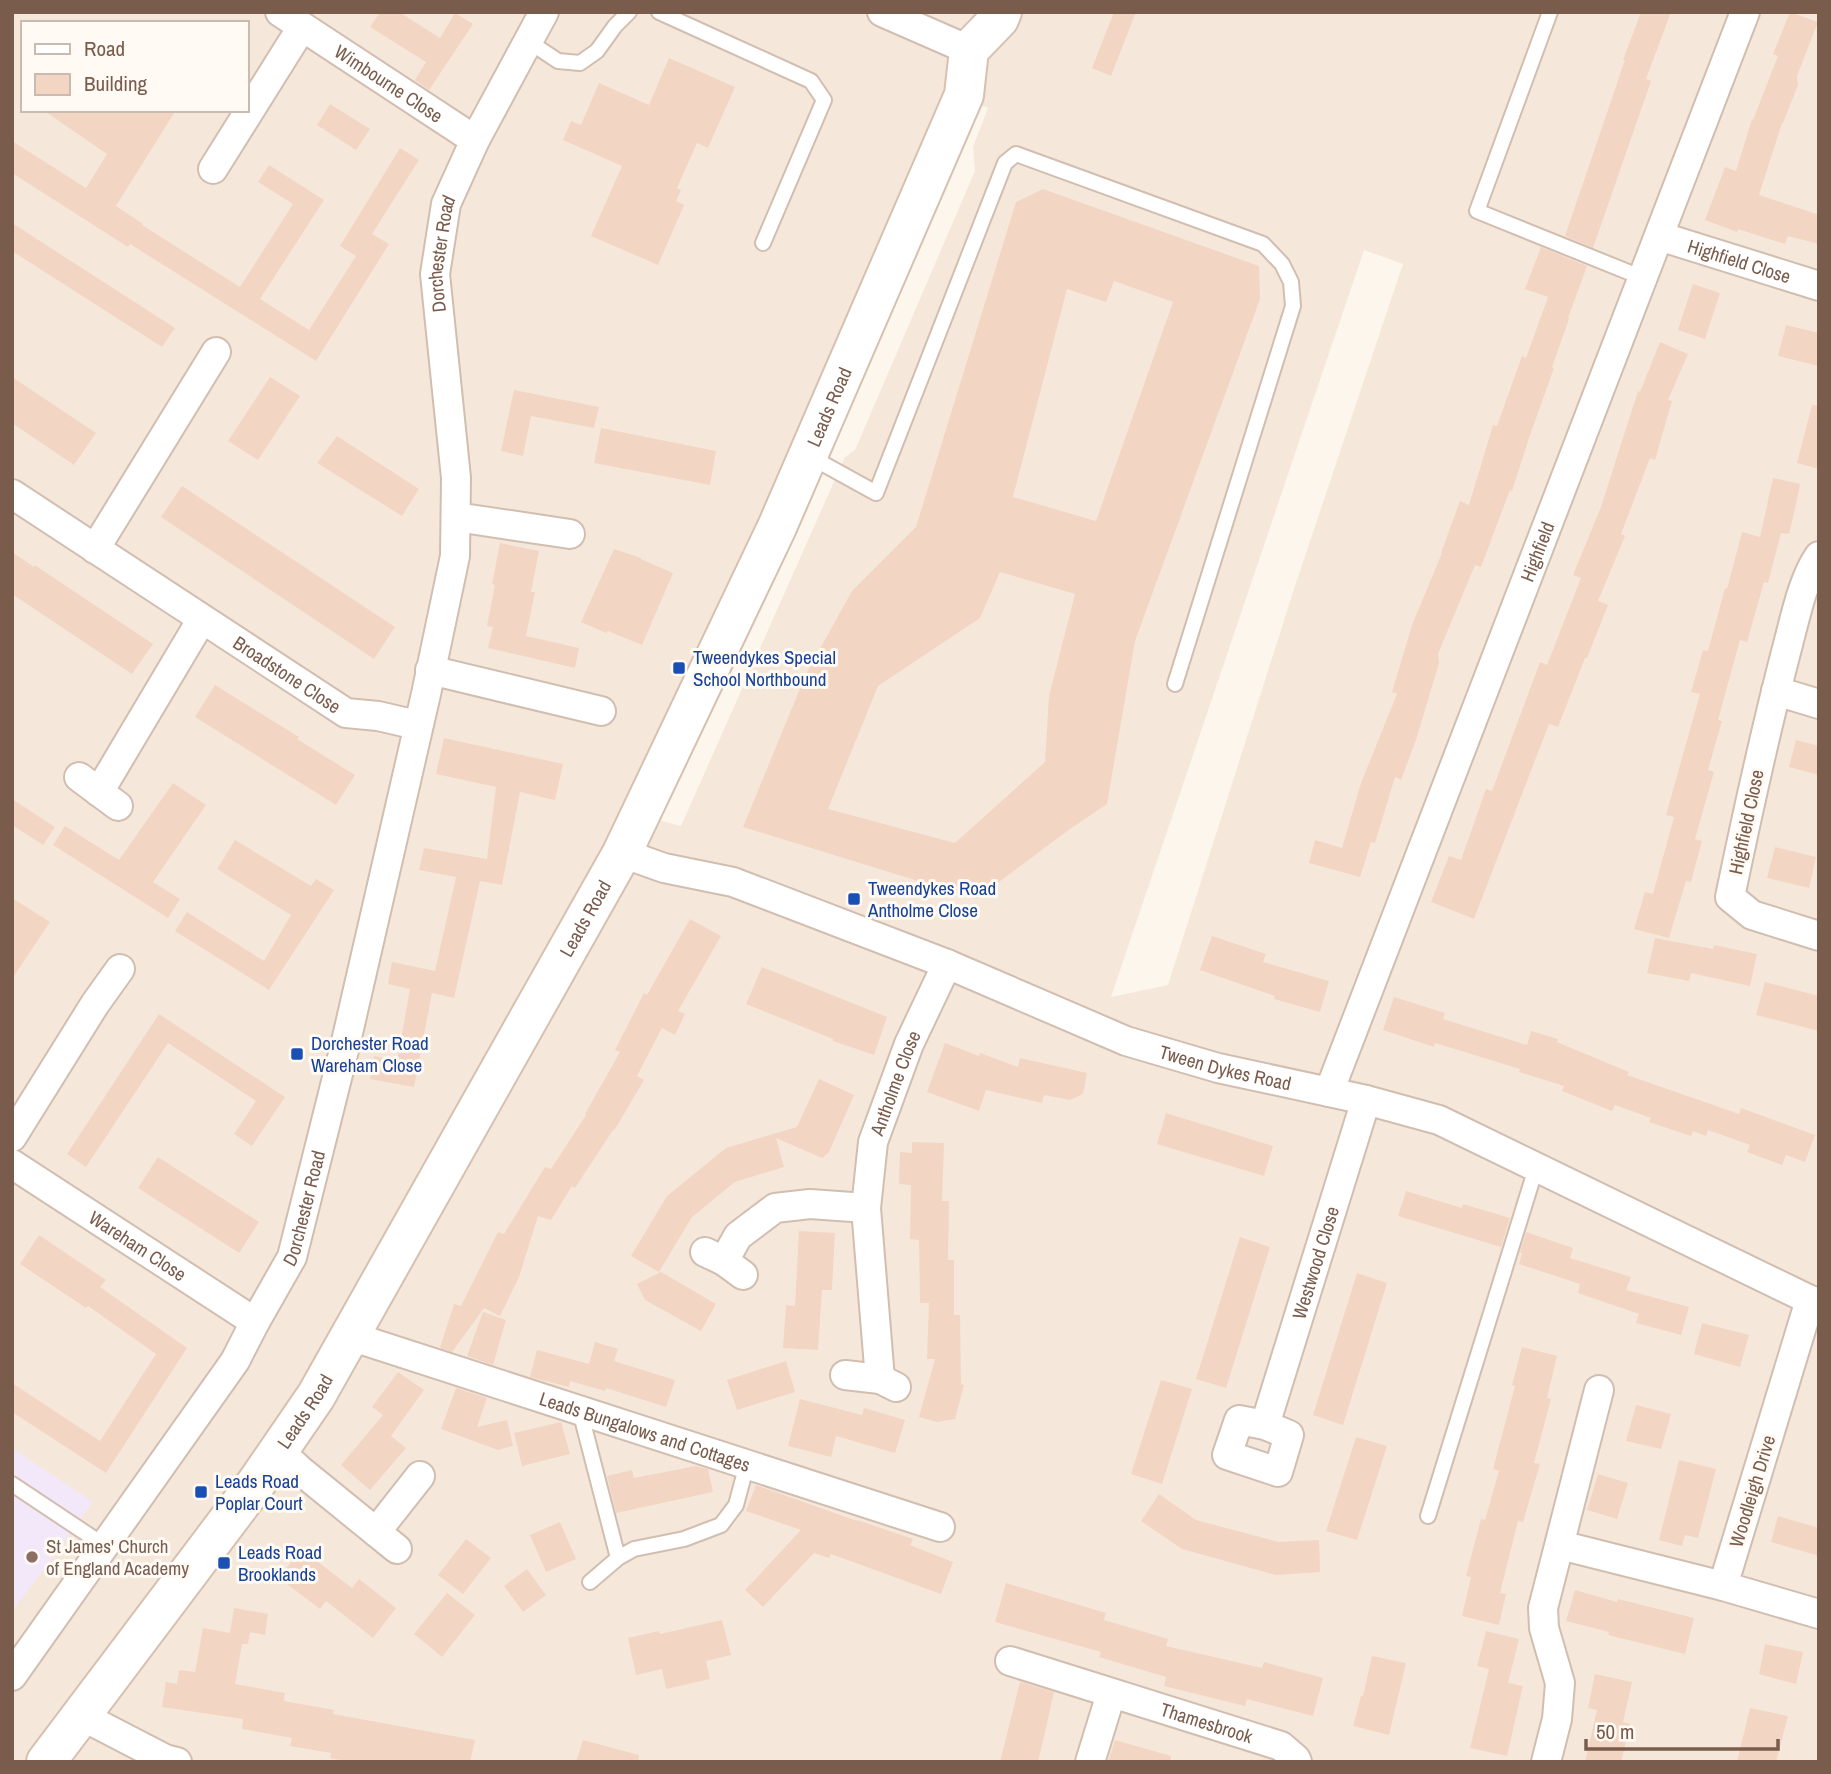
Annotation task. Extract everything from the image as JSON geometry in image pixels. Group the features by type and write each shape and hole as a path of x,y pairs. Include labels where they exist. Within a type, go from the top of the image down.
{"main road":[{"path":"969,50 999,19 1002,12"},
{"name":"Leads Road","path":"46,1762 257,1482 316,1396 622,853 771,540 964,95 969,50"}],"street":[{"name":"Dorchester Road","path":"12,1676 235,1361 292,1257 345,1046 455,556 456,478 435,274 446,204 475,140 544,12"},
{"path":"882,12 969,50"},
{"name":"Highfield","path":"1329,1092 1745,12"},
{"name":"Wimbourne Close","path":"248,102 291,20 475,140"},
{"name":"Wimbourne Close","path":"213,169 243,112"},
{"name":"Highfield Close","path":"1659,236 1819,286"},
{"path":"95,549 216,352"},
{"name":"Broadstone Close","path":"12,494 346,713 378,716 417,725"},
{"path":"456,517 570,534"},
{"name":"Highfield Close","path":"1819,556 1813,565 1797,612 1776,691 1730,897 1752,915 1819,936"},
{"path":"99,792 202,619"},
{"path":"430,670 601,711"},
{"path":"1776,691 1819,704"},
{"name":"Tween Dykes Road","path":"622,853 664,868 733,882 947,964 1126,1041 1218,1068 1366,1100 1438,1120 1814,1302"},
{"name":"Antholme Close","path":"845,1375 888,1383 866,1208 873,1142 909,1044 947,964"},
{"path":"12,1137 120,969"},
{"name":"Westwood Close","path":"1265,1425 1366,1100"},
{"name":"Wareham Close","path":"16,1173 255,1322"},
{"path":"724,1263 738,1236 775,1208 810,1204 866,1208"},
{"name":"Woodleigh Drive","path":"1723,1586 1814,1302"},
{"name":"Leads Bungalows and Cottages","path":"350,1336 940,1527"},
{"path":"1546,1762 1557,1719 1560,1683 1545,1628 1543,1608 1599,1390"},
{"path":"278,1450 300,1471 387,1540 420,1476"},
{"path":"1560,1545 1723,1586 1819,1614"},
{"name":"Thamesbrook","path":"1010,1661 1281,1746 1297,1762"},
{"path":"1090,1762 1111,1694"},
{"path":"82,1716 165,1759 177,1762"}],"lane":[{"path":"528,41 558,61 580,63 597,51 629,12"},
{"path":"659,12 811,82 824,100 763,243"},
{"path":"1550,12 1477,211 1643,278"},
{"path":"808,455 876,493 1005,163 1016,154 1263,244 1282,264 1291,282 1293,306 1175,684"},
{"path":"1428,1516 1536,1168"},
{"path":"580,1411 618,1558"},
{"path":"590,1582 618,1558 634,1549 684,1539 721,1525 736,1505 747,1464"},
{"path":"12,1484 105,1546"}],"shaded area":[{"path":"12,12 1819,12 1819,1762 12,1762","holes":["978,104 988,108 973,147 975,171 855,450 845,457 681,826 658,820","1364,250 1403,264 1295,586 1168,985 1111,997"]},
{"name":"St James' Church of England Academy","path":"12,1448 93,1502 12,1612"}],"building":[{"path":"380,12 399,12 440,38 455,13 473,24 429,90 415,80 426,62 370,27"},
{"path":"1114,12 1136,12 1111,76 1092,68"},
{"path":"1641,12 1671,12 1646,79 1651,81 1593,248 1565,236"},
{"path":"1790,12 1818,22 1797,76 1798,85 1782,123 1759,195 1819,215 1819,244 1788,236 1785,244 1738,229 1737,232 1705,220 1725,167 1736,171 1752,119 1778,56 1773,54"},
{"path":"669,58 735,87 708,148 697,143 677,188 681,190 676,201 684,205 658,265 591,236 622,166 563,140 571,121 581,125 599,83 649,105"},
{"path":"330,104 370,129 356,150 317,125"},
{"path":"46,112 175,112 116,206 240,287 293,204 258,182 269,165 324,200 260,299 309,330 356,256 340,246 400,148 419,160 372,234 389,244 316,361 12,173 12,141 86,188 107,154"},
{"path":"1043,189 1259,266 1260,299 1135,641 1107,804 976,899 743,827 806,674 852,591 916,527 1016,202","holes":["1114,281 1173,302 1096,521 1013,497 1067,289 1106,302","1000,572 1075,594 1049,696 1045,762 955,843 828,809 878,686 980,618"]},
{"path":"12,223 175,328 162,347 12,251"},
{"path":"1541,247 1587,266 1512,491 1510,490 1481,567 1475,565 1438,654 1439,663 1416,740 1401,780 1395,777 1375,843 1371,842 1360,877 1309,863 1315,840 1342,848 1361,783 1397,694 1392,692 1412,625 1460,501 1469,505 1493,425 1497,426 1522,356 1526,358 1548,297 1525,289"},
{"path":"1693,284 1720,293 1705,339 1678,330"},
{"path":"1786,325 1819,333 1819,366 1778,356"},
{"path":"1660,342 1688,354 1668,400 1672,401 1655,460 1650,458 1621,534 1625,536 1598,601 1608,605 1558,727 1549,724 1474,919 1431,902 1449,856 1461,860 1486,789 1492,791 1540,662 1547,665 1581,578 1573,575 1601,507 1638,391 1640,392"},
{"path":"12,377 96,433 74,465 12,423"},
{"path":"270,377 300,396 258,460 228,441"},
{"path":"514,390 599,407 594,428 531,416 523,456 501,451"},
{"path":"1812,405 1819,406 1819,469 1797,463"},
{"path":"601,428 716,451 710,485 594,463"},
{"path":"337,436 419,489 402,516 317,463"},
{"path":"1773,478 1800,484 1795,509 1789,534 1781,533 1768,583 1764,582 1747,642 1740,640 1718,720 1722,721 1708,770 1714,772 1695,839 1702,841 1691,882 1686,881 1669,938 1634,929 1645,892 1653,894 1674,817 1666,815 1700,694 1691,692 1703,650 1708,651 1742,532 1760,537"},
{"path":"182,486 395,627 374,659 161,517"},
{"path":"500,543 539,551 531,592 535,592 526,636 579,648 575,668 488,648 493,627 487,626"},
{"path":"614,549 673,573 642,645 581,622"},
{"path":"12,552 153,644 132,674 12,594"},
{"path":"215,685 355,775 336,805 195,717"},
{"path":"444,738 563,764 555,800 520,792 502,885 480,881 454,998 432,993 414,1087 370,1079 374,1056 397,1061 410,989 388,984 392,962 435,971 456,877 419,870 424,848 487,859 496,787 436,774"},
{"path":"1796,740 1819,746 1819,775 1789,767"},
{"path":"173,783 206,805 153,882 180,899 168,918 53,845 65,826 119,860"},
{"path":"12,799 55,827 43,845 12,825"},
{"path":"235,840 311,886 316,879 334,890 269,990 175,931 187,912 264,961 291,915 217,869"},
{"path":"1775,847 1816,857 1809,888 1767,878"},
{"path":"12,898 50,922 12,979"},
{"path":"690,919 721,936 678,1011 685,1014 675,1035 662,1028 637,1076 644,1080 614,1131 575,1188 572,1186 551,1220 538,1216 519,1277 500,1316 484,1308 452,1352 440,1348 454,1304 461,1306 498,1232 504,1234 545,1167 551,1169 586,1115 620,1052 615,1050 644,993 647,995"},
{"path":"1212,936 1266,954 1263,962 1329,981 1320,1012 1274,999 1275,996 1200,970"},
{"path":"1655,938 1713,949 1714,945 1757,954 1750,986 1691,973 1689,981 1647,973"},
{"path":"762,967 887,1017 874,1055 833,1041 746,1004"},
{"path":"1765,982 1819,996 1819,1031 1756,1015"},
{"path":"1394,997 1445,1013 1443,1019 1527,1045 1531,1031 1558,1039 1557,1042 1629,1072 1627,1075 1739,1114 1741,1108 1815,1135 1805,1162 1786,1155 1782,1165 1747,1152 1750,1145 1708,1130 1706,1136 1693,1131 1691,1136 1649,1122 1651,1118 1615,1105 1612,1111 1562,1091 1564,1086 1519,1072 1520,1069 1435,1043 1434,1047 1383,1030"},
{"path":"159,1014 285,1097 252,1146 234,1134 256,1101 168,1043 86,1167 67,1154"},
{"path":"945,1043 1018,1067 1020,1058 1087,1073 1083,1094 1070,1100 1044,1095 1042,1103 986,1090 979,1111 927,1092"},
{"path":"819,1079 854,1095 829,1152 822,1158 776,1138 784,1167 735,1182 692,1217 659,1272 631,1256 667,1196 726,1148 797,1127"},
{"path":"1166,1113 1273,1146 1264,1176 1157,1144"},
{"path":"912,1142 944,1143 942,1201 949,1201 948,1260 954,1260 954,1315 960,1315 961,1384 964,1385 955,1419 937,1422 919,1417 935,1359 927,1359 929,1303 920,1303 919,1240 910,1239 911,1185 899,1184 900,1152 912,1153"},
{"path":"158,1157 259,1222 239,1253 138,1188"},
{"path":"1406,1191 1462,1208 1463,1204 1510,1218 1501,1247 1398,1216"},
{"path":"799,1231 835,1233 832,1290 822,1290 818,1350 783,1348 786,1305 795,1306"},
{"path":"1526,1232 1573,1248 1570,1258 1631,1277 1626,1290 1689,1307 1681,1335 1636,1323 1639,1314 1578,1293 1580,1284 1519,1264"},
{"path":"39,1235 106,1280 100,1287 187,1348 106,1473 12,1412 12,1383 100,1441 156,1354 88,1306 86,1308 20,1264"},
{"path":"1240,1237 1270,1247 1226,1388 1196,1379"},
{"path":"661,1272 716,1304 701,1331 645,1300 637,1284"},
{"path":"1357,1273 1387,1283 1343,1425 1313,1415"},
{"path":"483,1312 506,1320 493,1365 467,1356"},
{"path":"1702,1323 1749,1335 1740,1367 1694,1354"},
{"path":"595,1342 618,1349 614,1361 675,1380 666,1407 606,1388 605,1391 570,1381 569,1387 530,1377 537,1350 589,1364"},
{"path":"1522,1347 1557,1356 1547,1398 1551,1399 1534,1463 1540,1464 1523,1522 1518,1521 1500,1593 1506,1594 1499,1625 1462,1616 1471,1577 1466,1576 1481,1519 1485,1520 1499,1471 1493,1469 1515,1386 1512,1385"},
{"path":"786,1361 795,1392 737,1410 727,1380"},
{"path":"398,1372 424,1390 391,1436 406,1448 370,1490 341,1465 383,1415 372,1407"},
{"path":"1161,1380 1192,1389 1162,1484 1131,1474"},
{"path":"456,1388 487,1398 477,1427 507,1420 513,1446 498,1450 441,1429"},
{"path":"800,1399 862,1415 864,1408 905,1420 895,1453 836,1436 831,1457 788,1446"},
{"path":"1636,1405 1671,1414 1661,1449 1626,1441"},
{"path":"561,1422 570,1454 522,1466 514,1433"},
{"path":"1356,1437 1387,1446 1357,1540 1326,1531"},
{"path":"1679,1460 1716,1469 1698,1538 1685,1535 1682,1546 1659,1540"},
{"path":"696,1466 708,1469 713,1492 616,1513 607,1476 632,1470 634,1478"},
{"path":"1598,1474 1628,1483 1617,1519 1587,1510"},
{"path":"756,1485 913,1539 910,1545 953,1562 941,1594 831,1554 829,1558 814,1553 763,1607 745,1590 801,1530 746,1511"},
{"path":"1159,1494 1196,1520 1279,1542 1319,1540 1320,1572 1276,1575 1182,1549 1141,1521"},
{"path":"1778,1516 1819,1528 1819,1556 1771,1542"},
{"path":"560,1522 576,1559 546,1572 530,1535"},
{"path":"466,1539 491,1558 463,1594 438,1575"},
{"path":"301,1549 352,1588 359,1579 396,1608 373,1638 326,1601 320,1609 279,1578"},
{"path":"527,1569 546,1595 523,1612 504,1586"},
{"path":"1006,1583 1106,1613 1104,1620 1168,1639 1166,1646 1262,1668 1264,1662 1323,1678 1313,1716 1247,1699 1245,1706 1164,1686 1166,1677 1099,1657 1101,1652 995,1622"},
{"path":"1575,1590 1694,1618 1685,1654 1608,1635 1609,1632 1566,1621"},
{"path":"447,1593 475,1615 442,1657 414,1634"},
{"path":"234,1608 268,1614 265,1635 250,1632 248,1644 242,1644 235,1684 285,1693 284,1701 334,1710 333,1714 475,1740 470,1762 351,1762 330,1758 331,1753 290,1746 292,1738 242,1729 243,1719 162,1707 166,1682 177,1684 179,1670 195,1672 203,1628 230,1633"},
{"path":"722,1620 731,1655 706,1661 710,1679 666,1689 662,1669 636,1675 628,1638"},
{"path":"1486,1631 1519,1639 1508,1683 1523,1686 1507,1756 1470,1748 1489,1669 1477,1666"},
{"path":"1765,1644 1803,1652 1796,1684 1759,1674"},
{"path":"1372,1656 1406,1663 1389,1735 1353,1726"},
{"path":"1595,1674 1632,1682 1623,1722 1630,1724 1621,1762 1585,1762 1597,1710 1588,1708"},
{"path":"1020,1682 1054,1692 1038,1762 1000,1762"},
{"path":"1750,1708 1788,1716 1776,1762 1737,1762"},
{"path":"583,1740 639,1755 638,1762 576,1762"},
{"path":"1115,1740 1171,1756 1171,1762 1108,1762"}],"place":[{"name":"Tweendykes Special School Northbound","path":"679,668"},
{"name":"Tweendykes Road Antholme Close","path":"854,899"},
{"name":"Dorchester Road Wareham Close","path":"297,1054"},
{"name":"Leads Road Poplar Court","path":"201,1492"},
{"name":"St James' Church of England Academy","path":"32,1557"},
{"name":"Leads Road Brooklands","path":"224,1563"}]}
